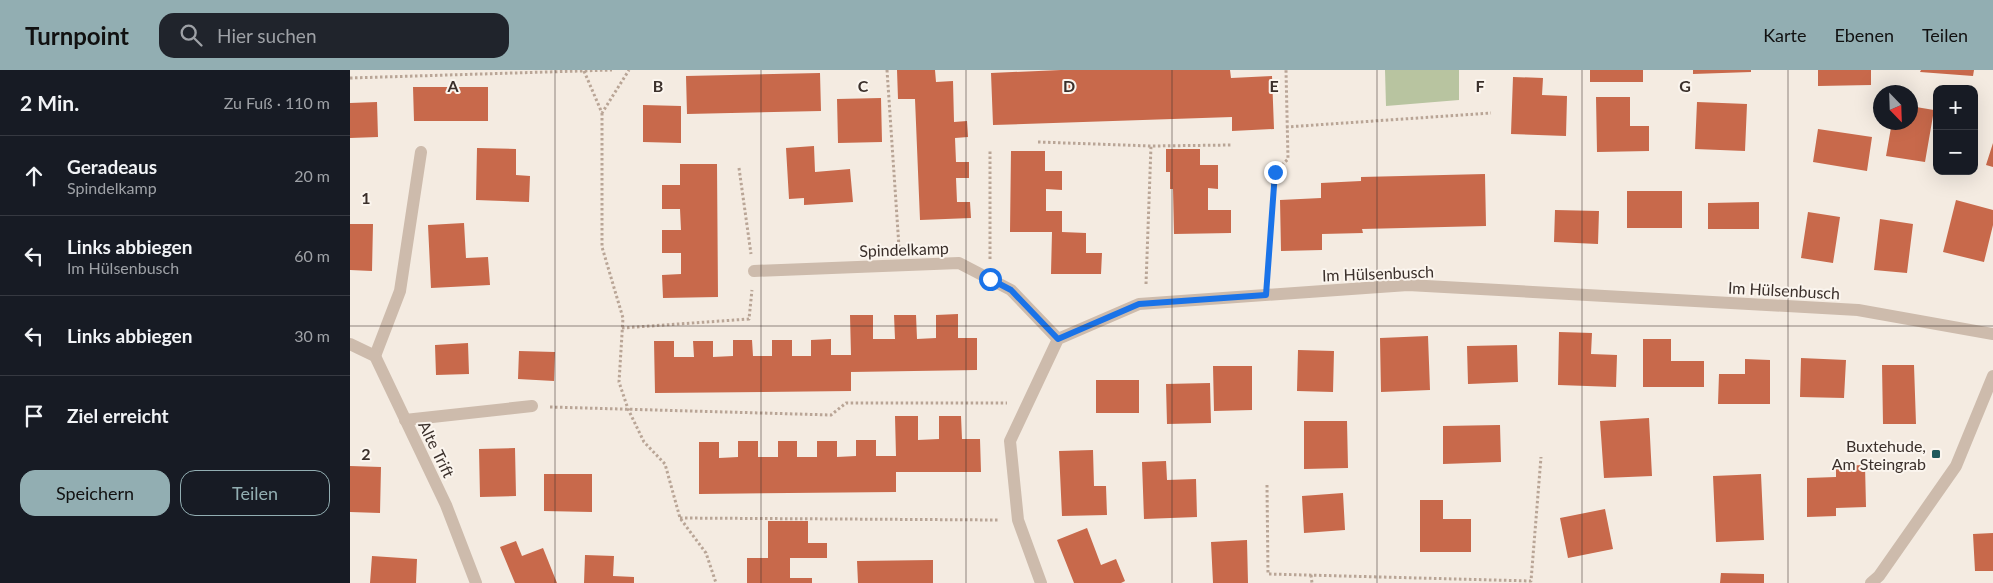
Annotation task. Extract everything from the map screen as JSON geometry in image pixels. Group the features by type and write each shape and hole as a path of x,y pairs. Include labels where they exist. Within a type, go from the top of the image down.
{"street":[{"path":"350,344 375,356 400,291 421,152"},
{"name":"Spindelkamp","path":"754,271 959,263 1011,290 1058,339"},
{"name":"Im Hülsenbusch","path":"1058,339 1139,304 1408,285 1858,310 1993,334"},
{"path":"1040,583 1018,520 1010,441 1058,339"},
{"name":"Alte Trift","path":"375,356 446,505 476,583"},
{"path":"1870,583 1879,576 1956,466 1993,376"},
{"path":"405,420 532,406"}],"path":[{"path":"350,78 612,70"},
{"path":"602,113 629,70"},
{"path":"887,70 900,265"},
{"path":"1266,295 1275,172 1288,159 1286,70"},
{"path":"584,71 602,113 602,247 623,318 620,382 628,410 644,442 665,464 680,518 706,553 716,583"},
{"path":"1286,127 1491,113"},
{"path":"1038,142 1151,146 1231,146"},
{"path":"1139,304 1146,286 1151,146"},
{"path":"990,150 990,279"},
{"path":"622,328 749,319 754,271 739,168"},
{"path":"532,406 831,415 846,403 1028,402"},
{"path":"1267,485 1268,574 1531,581 1541,457"},
{"path":"680,518 1018,520"},
{"path":"1311,575 1312,583"}],"green space":[{"path":"1385,70 1459,70 1459,100 1386,106"}],"building":[{"path":"897,70 935,70 936,82 953,81 954,122 967,121 968,137 955,138 956,162 969,162 969,178 956,178 957,202 970,202 971,218 920,220 915,99 898,99"},
{"path":"1061,70 1230,70 1231,78 1272,76 1274,129 1232,131 1232,117 993,125 991,73"},
{"path":"1590,70 1643,70 1643,82 1590,82"},
{"path":"1693,70 1751,70 1751,72 1693,74"},
{"path":"1818,70 1871,70 1871,85 1818,86"},
{"path":"1921,70 1974,70 1973,76 1920,72"},
{"path":"820,73 821,111 687,114 686,76"},
{"path":"1513,77 1543,78 1542,95 1567,96 1566,136 1511,134"},
{"path":"413,87 488,87 488,121 414,121"},
{"path":"1596,97 1630,97 1630,126 1649,126 1649,151 1597,152"},
{"path":"881,98 882,142 838,143 837,99"},
{"path":"377,102 378,137 350,138 350,103"},
{"path":"1697,102 1747,104 1745,151 1695,149"},
{"path":"643,105 681,106 681,143 643,142"},
{"path":"1918,107 1933,110 1925,162 1886,156 1891,130 1918,130"},
{"path":"1818,129 1872,137 1867,171 1813,162"},
{"path":"1993,143 1993,167 1986,165"},
{"path":"814,146 815,172 850,169 853,202 804,205 804,198 789,199 786,148"},
{"path":"477,148 516,149 516,175 530,176 529,202 476,200"},
{"path":"1166,149 1200,149 1200,165 1218,165 1218,189 1208,188 1208,210 1231,210 1231,233 1174,234 1173,189 1170,189 1170,172 1166,172"},
{"path":"1011,151 1045,151 1045,171 1062,171 1062,190 1046,189 1046,211 1062,211 1062,232 1086,233 1086,253 1102,253 1101,274 1051,274 1052,232 1010,232"},
{"path":"680,164 717,164 718,297 663,298 662,275 681,274 681,253 662,253 662,230 681,230 680,209 662,209 662,185 680,185"},
{"path":"1485,174 1486,226 1362,229 1363,233 1322,234 1322,250 1281,251 1280,200 1321,198 1321,183 1361,181 1361,177"},
{"path":"1627,191 1682,191 1682,228 1627,228"},
{"path":"1956,200 1993,210 1993,225 1984,262 1943,252"},
{"path":"1759,202 1759,229 1708,229 1708,203"},
{"path":"1555,210 1599,211 1598,244 1554,242"},
{"path":"1808,212 1840,217 1833,263 1801,258"},
{"path":"1880,219 1913,224 1907,273 1874,270"},
{"path":"464,223 466,258 488,257 490,285 431,288 428,225"},
{"path":"350,224 373,224 372,271 350,270"},
{"path":"958,314 958,338 977,338 977,370 851,372 851,391 655,393 654,341 674,341 674,357 694,357 693,341 713,341 713,357 733,356 733,340 752,340 753,356 772,356 772,340 792,340 792,356 811,356 811,340 831,339 831,355 851,355 850,315 873,315 873,339 895,339 894,315 916,315 917,339 936,338 936,315"},
{"path":"1559,332 1592,333 1591,354 1617,355 1616,387 1558,385"},
{"path":"1428,336 1430,390 1381,392 1380,338"},
{"path":"1643,339 1671,339 1671,361 1704,361 1704,387 1643,387"},
{"path":"468,343 469,374 436,375 435,345"},
{"path":"1517,345 1518,382 1468,384 1467,346"},
{"path":"1298,350 1334,351 1333,392 1297,391"},
{"path":"519,351 555,352 554,381 518,379"},
{"path":"1801,358 1846,360 1844,398 1800,397"},
{"path":"1745,359 1770,360 1770,404 1718,404 1719,374 1745,374"},
{"path":"1882,365 1914,365 1916,424 1883,424"},
{"path":"1213,366 1252,366 1252,410 1214,411"},
{"path":"1096,380 1139,380 1139,413 1096,413"},
{"path":"1210,383 1211,423 1167,424 1166,384"},
{"path":"895,416 918,416 918,440 939,439 939,416 961,416 962,439 980,439 981,472 896,472 896,492 699,494 699,442 719,442 719,458 738,457 738,441 758,441 758,457 778,457 778,441 797,441 797,457 817,457 817,441 837,441 837,457 856,456 856,440 876,440 876,456 896,456"},
{"path":"1649,418 1652,476 1604,478 1600,421"},
{"path":"1304,421 1347,421 1348,468 1304,469"},
{"path":"1500,425 1501,462 1443,464 1443,426"},
{"path":"515,448 516,496 480,497 479,449"},
{"path":"1093,450 1094,486 1106,486 1107,515 1062,516 1059,451"},
{"path":"1166,461 1167,480 1196,479 1197,517 1144,519 1142,462"},
{"path":"1865,465 1866,507 1836,508 1836,516 1807,517 1807,478 1836,477 1836,466"},
{"path":"350,466 381,467 380,513 350,512"},
{"path":"544,474 592,474 592,512 544,511"},
{"path":"1761,474 1764,540 1716,542 1713,476"},
{"path":"1343,493 1345,530 1304,533 1302,496"},
{"path":"1420,500 1443,500 1443,519 1471,519 1471,552 1420,552"},
{"path":"1605,509 1613,549 1568,558 1560,518"},
{"path":"768,521 808,521 808,543 827,543 827,558 790,558 790,578 812,578 812,583 747,583 747,558 768,558"},
{"path":"1087,528 1101,565 1116,559 1125,581 1121,583 1074,583 1057,540"},
{"path":"1993,533 1993,571 1975,571 1973,534"},
{"path":"1247,540 1248,583 1213,583 1211,542"},
{"path":"516,541 522,556 543,548 557,583 515,583 500,547"},
{"path":"585,555 614,556 613,576 634,577 634,583 584,583"},
{"path":"372,556 417,559 416,583 370,583"},
{"path":"933,560 933,583 858,583 857,561"},
{"path":"1721,573 1764,574 1764,583 1720,583"}],"place":[{"name":"Buxtehude, Am Steingrab","path":"1936,454"}],"route":[{"path":"990,279 1011,290 1058,339 1139,304 1266,295 1275,172"}]}
